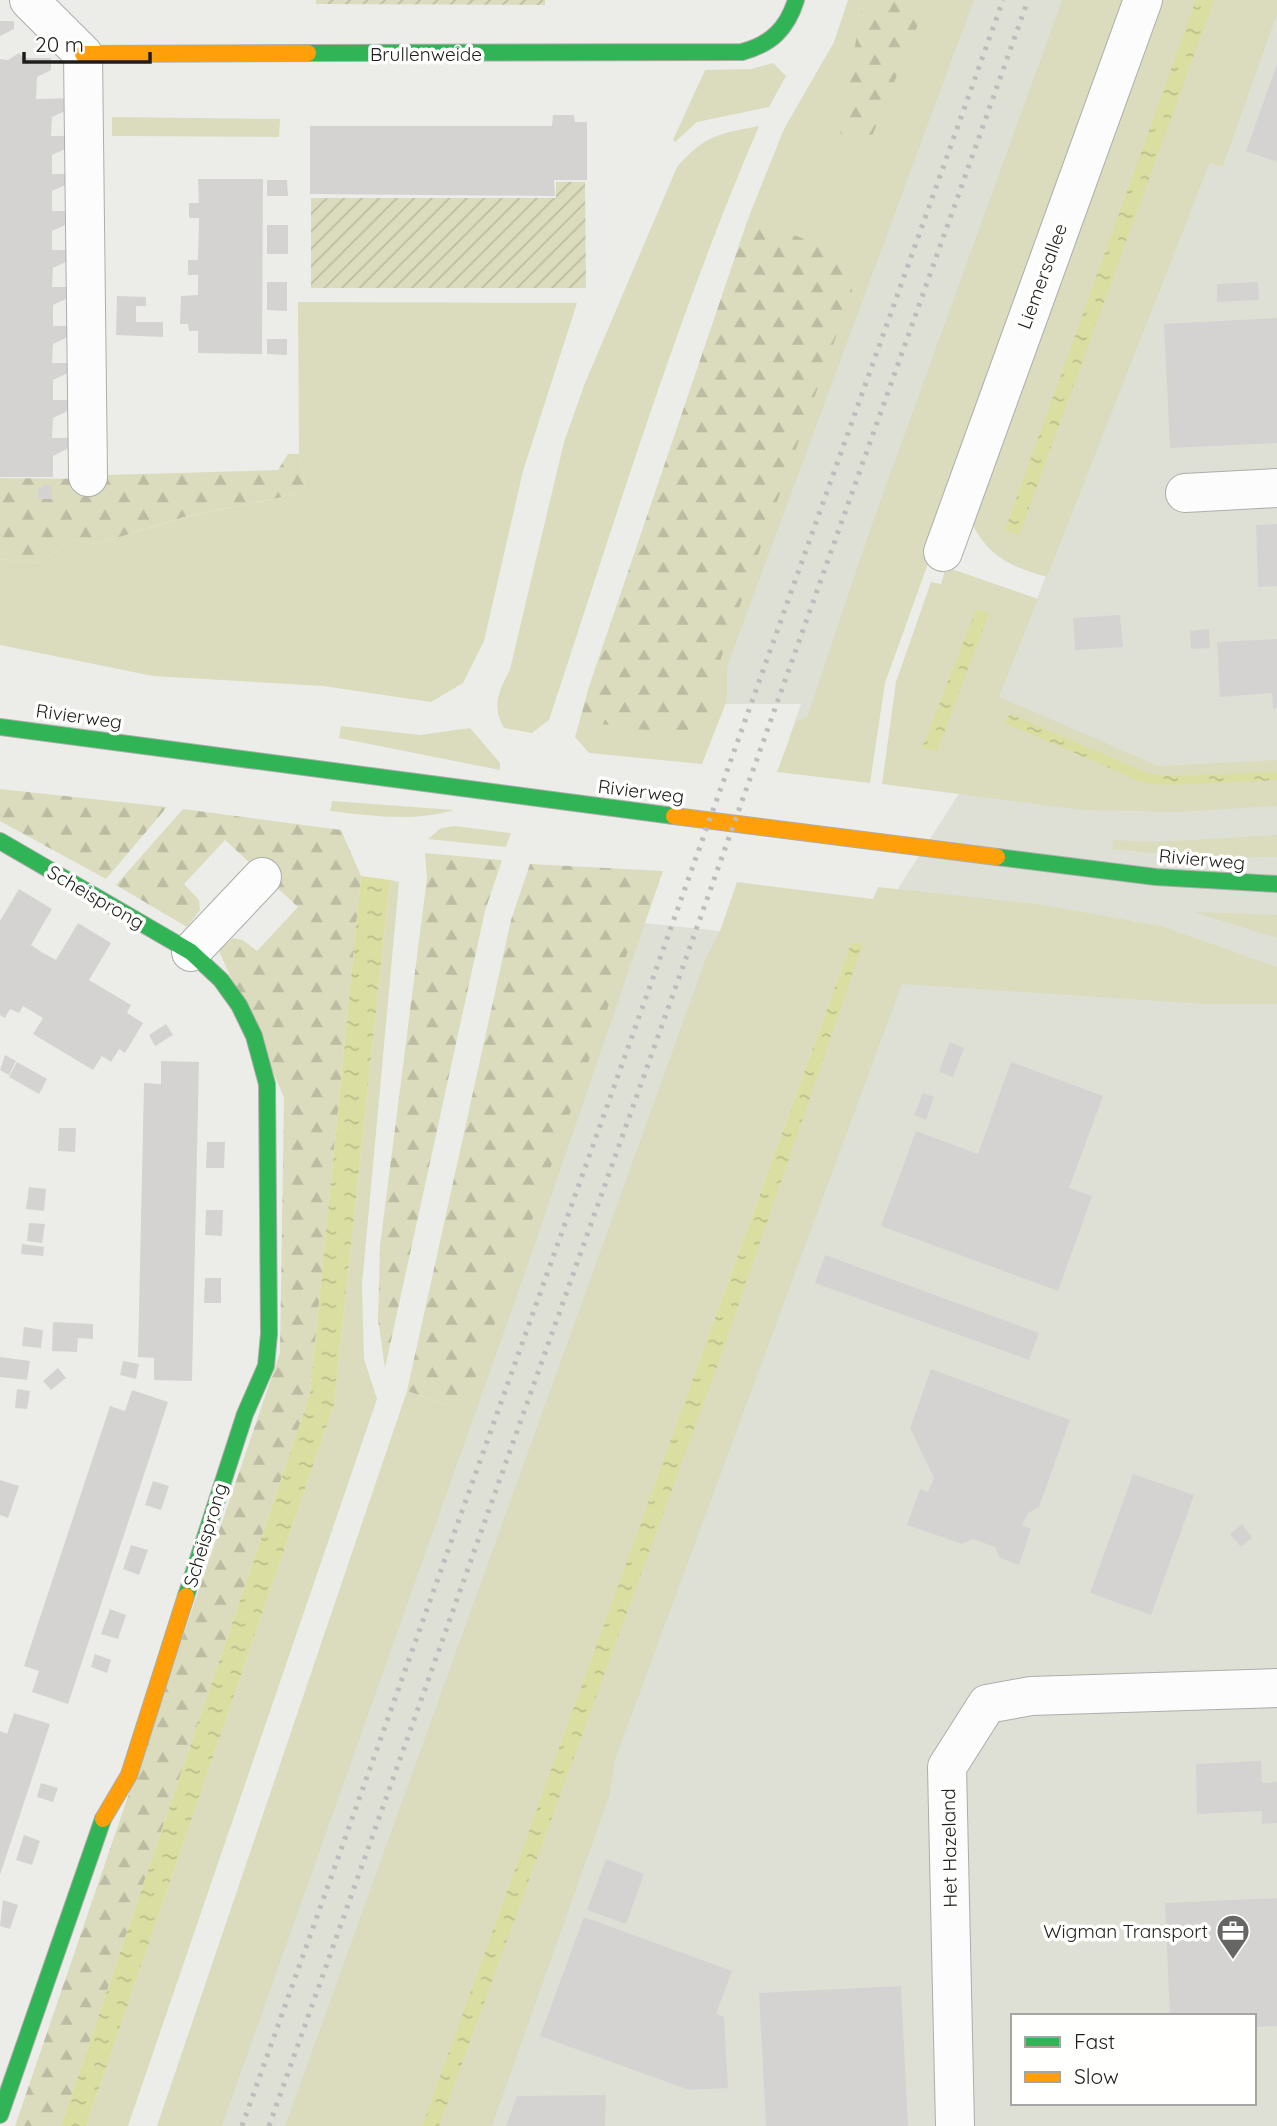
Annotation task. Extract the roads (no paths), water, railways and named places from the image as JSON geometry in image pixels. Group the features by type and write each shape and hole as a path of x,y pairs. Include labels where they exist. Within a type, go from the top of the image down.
{"street":[{"path":"29,0 83,54 88,477"},
{"name":"Brullenweide","path":"83,54 741,52 767,45 780,34 792,15 796,0"},
{"name":"Liemersallee","path":"943,552 1143,0"},
{"path":"1185,493 1277,488"},
{"name":"Rivierweg","path":"0,727 823,836 1156,877 1277,884"},
{"name":"Scheisprong","path":"0,842 191,952 221,980 239,1005 254,1036 267,1084 270,1334 266,1366 245,1414 225,1472 130,1775 109,1807 95,1837 0,2115"},
{"path":"191,952 262,877"},
{"name":"Het Hazeland","path":"955,2126 947,1767 987,1704 1031,1696 1277,1688"}],"water":[{"path":"1196,0 1214,0 1019,535 1005,530"},
{"path":"976,610 989,613 937,751 922,748"},
{"path":"1010,714 1147,773 1169,776 1277,772 1277,780 1170,785 1144,783 1005,723"},
{"path":"361,876 390,880 334,1405 86,2126 61,2126 310,1394"},
{"path":"851,943 863,943 722,1353 439,2126 422,2126"}],"railway":[{"path":"242,2126 1003,0"},
{"path":"269,2126 1028,0"}],"place":[{"name":"Wigman Transport","path":"1233,1961"}]}
